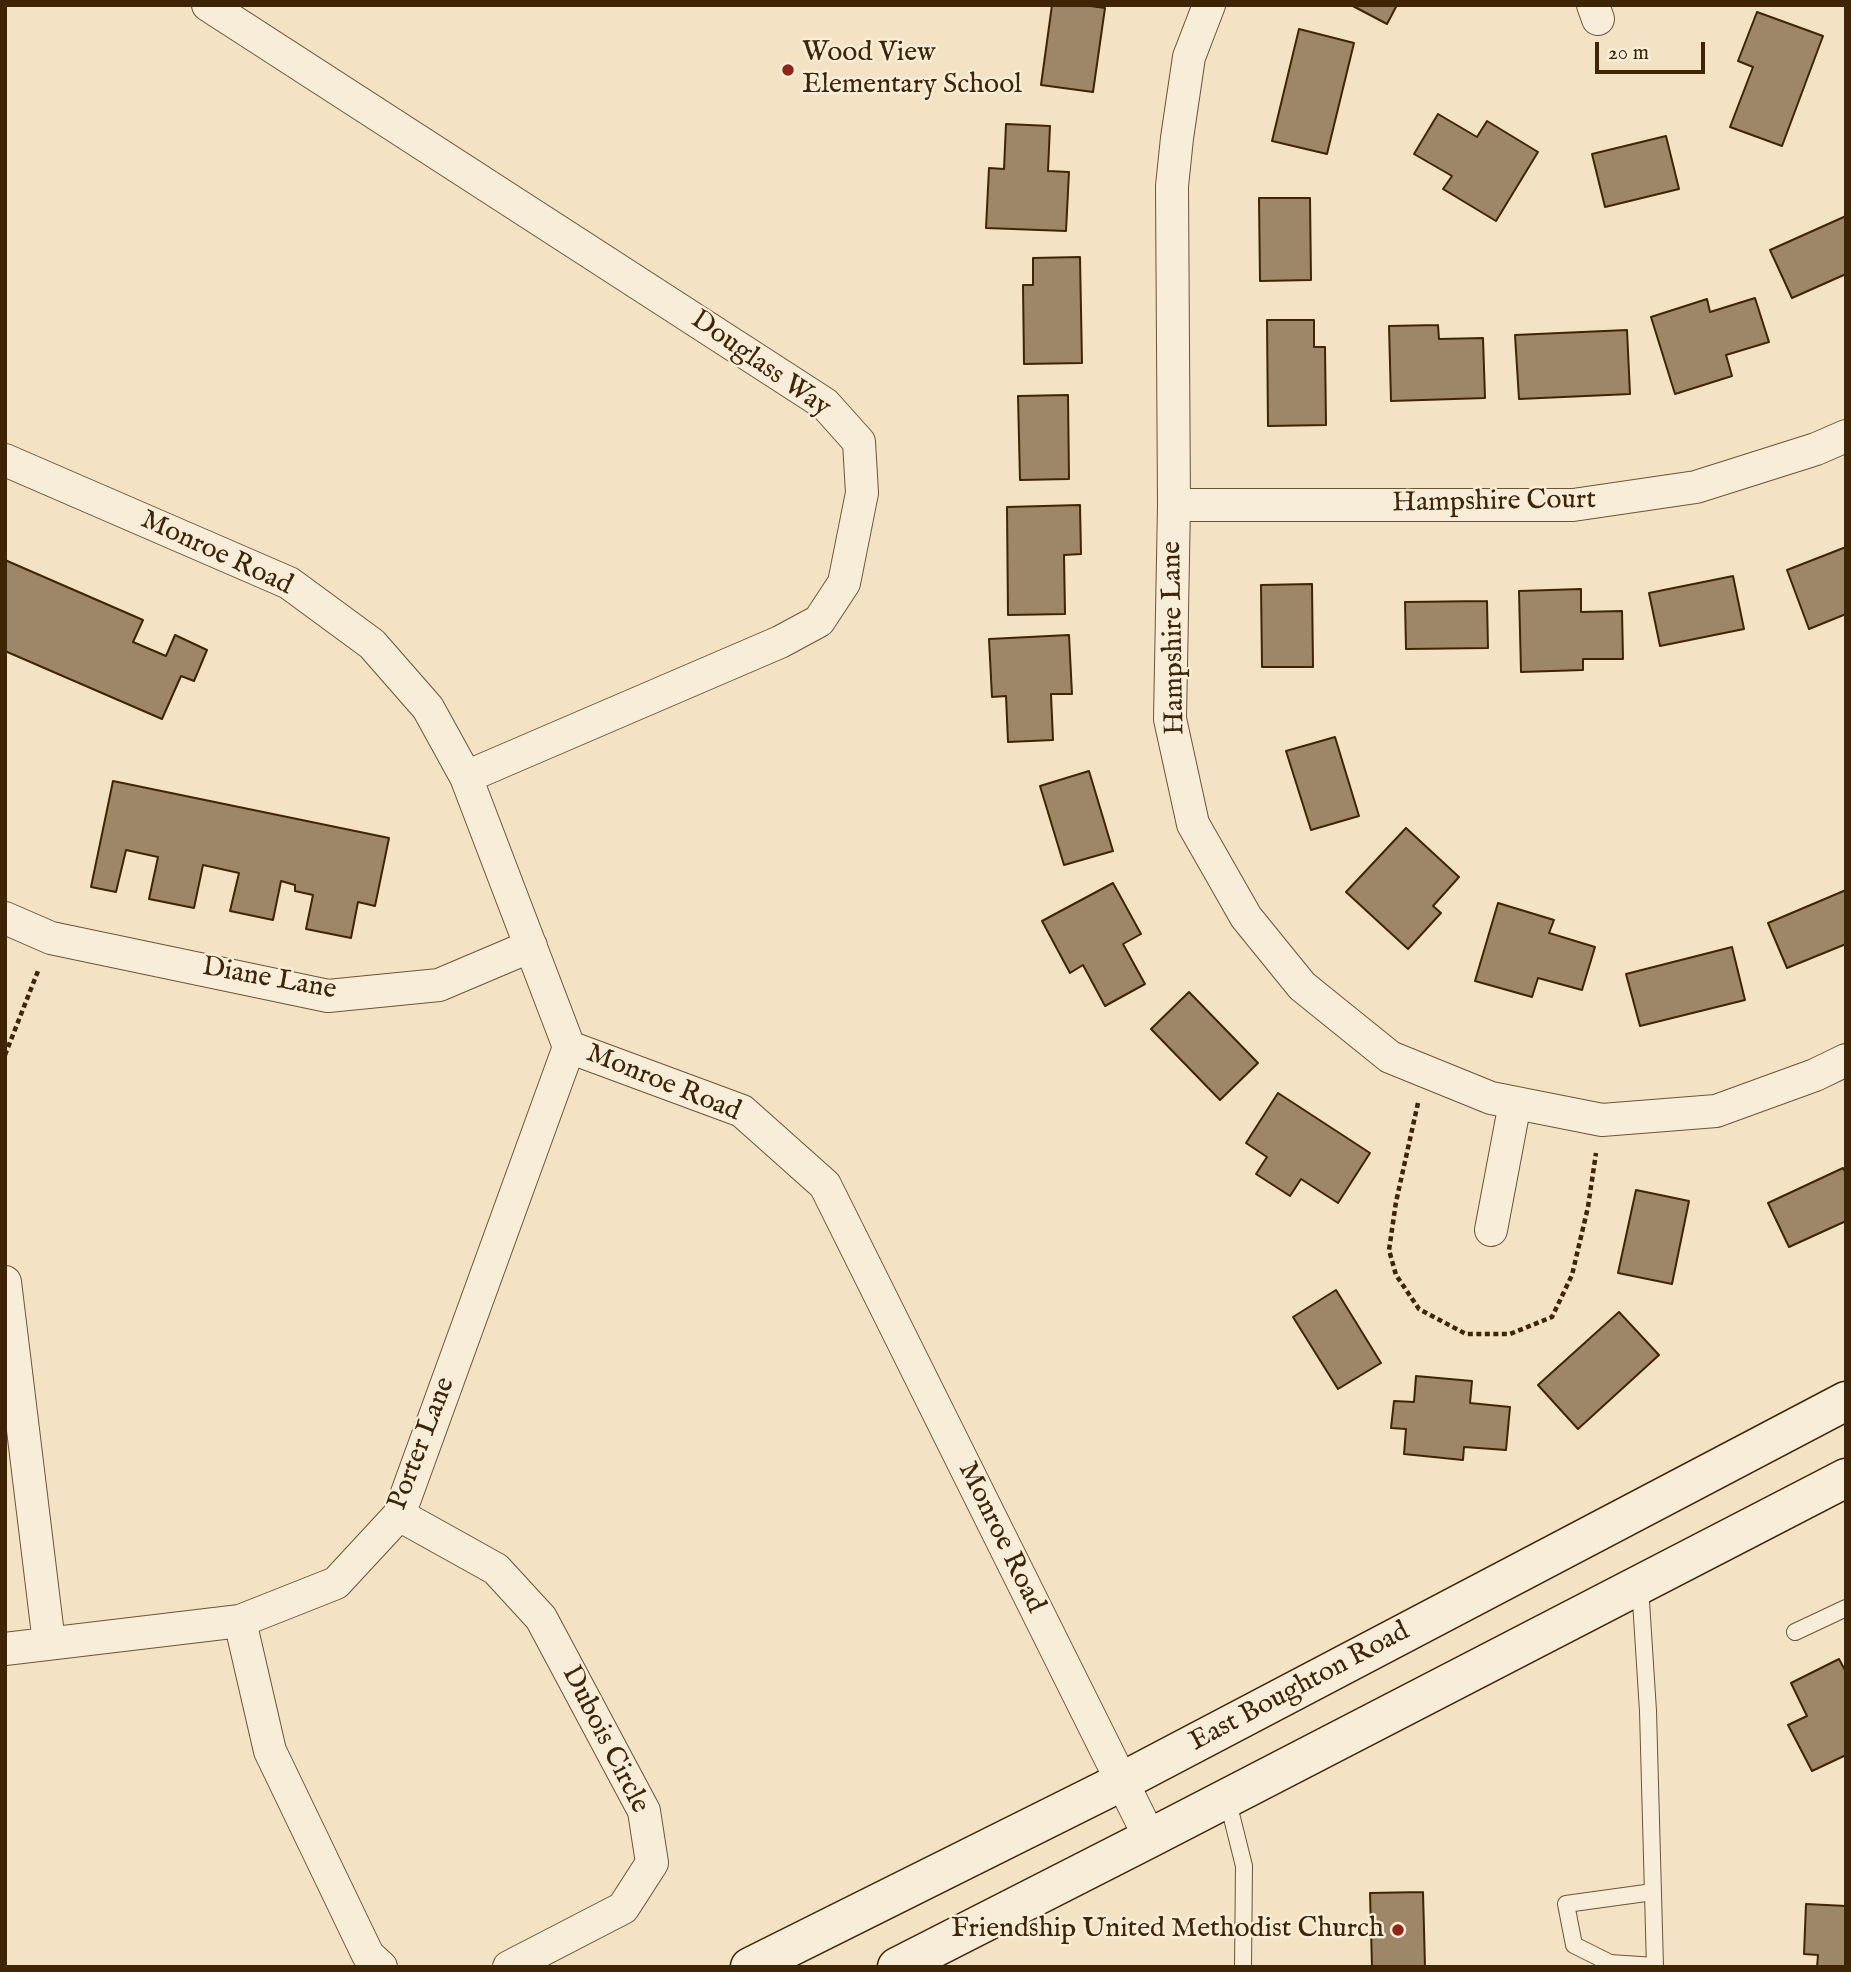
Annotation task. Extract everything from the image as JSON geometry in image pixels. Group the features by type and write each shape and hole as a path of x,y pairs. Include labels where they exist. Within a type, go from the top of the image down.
{"main road":[{"name":"East Boughton Road","path":"750,1967 1121,1782 1846,1401"},
{"path":"897,1967 1846,1478"}],"street":[{"name":"Douglass Way","path":"208,5 825,404 859,442 862,493 844,583 819,621 780,642 466,777"},
{"name":"Hampshire Lane","path":"1209,5 1189,57 1172,186 1174,505 1170,719 1193,824 1246,918 1302,986 1390,1057 1491,1098 1602,1120 1716,1111 1815,1075 1846,1060"},
{"name":"Hampshire Court","path":"1174,505 1573,505 1696,487 1816,449 1846,436"},
{"name":"Monroe Road","path":"5,460 289,583 372,644 428,708 466,777 569,1047 742,1111 825,1185 1150,1838"},
{"name":"Diane Lane","path":"5,918 51,938 328,996 439,985 531,946"},
{"name":"Porter Lane","path":"5,1648 240,1621 336,1583 399,1515 569,1047"},
{"path":"1491,1230 1515,1103"},
{"path":"5,1282 49,1643"},
{"name":"Dubois Circle","path":"399,1515 496,1569 541,1618 644,1811 652,1863 623,1908 509,1967"},
{"path":"240,1621 270,1751 368,1955 382,1967"}],"lane":[{"path":"1640,1586 1648,1711 1653,1892 1655,1966 1610,1963 1574,1945 1566,1904 1653,1892"},
{"path":"1795,1632 1846,1608"},
{"path":"1227,1798 1244,1866 1243,1967"}],"path":[{"path":"5,1055 51,938"}],"building":[{"path":"1052,5 1105,8 1093,92 1041,85"},
{"path":"1351,5 1397,5 1387,24"},
{"path":"1757,12 1823,36 1782,146 1730,127 1753,67 1738,61"},
{"path":"1299,29 1354,43 1327,154 1272,141"},
{"path":"1438,114 1477,137 1487,121 1538,152 1496,221 1443,189 1452,176 1414,154"},
{"path":"1006,124 1050,126 1048,171 1069,172 1066,231 986,228 989,168 1004,169"},
{"path":"1666,136 1679,189 1605,207 1592,154"},
{"path":"1259,198 1310,198 1311,280 1260,281"},
{"path":"1846,216 1846,274 1792,298 1770,250"},
{"path":"1080,257 1082,363 1024,364 1023,285 1033,285 1033,258"},
{"path":"1755,298 1769,342 1726,355 1732,376 1675,394 1651,317 1707,299 1710,312"},
{"path":"1267,320 1314,320 1314,347 1325,347 1326,425 1268,426"},
{"path":"1438,325 1439,339 1483,338 1485,398 1391,401 1389,326"},
{"path":"1627,330 1630,394 1519,399 1515,335"},
{"path":"1068,395 1069,479 1020,480 1018,396"},
{"path":"1080,505 1081,554 1064,555 1065,614 1008,615 1007,507"},
{"path":"1846,547 1846,614 1809,629 1787,570"},
{"path":"5,560 143,620 133,642 166,656 175,635 207,650 194,681 181,676 162,719 5,651"},
{"path":"1733,576 1744,629 1660,646 1649,593"},
{"path":"1312,584 1313,667 1262,667 1261,585"},
{"path":"1581,589 1581,612 1622,611 1623,659 1583,659 1583,670 1521,672 1519,591"},
{"path":"1487,601 1488,648 1406,649 1405,602"},
{"path":"1069,635 1072,694 1051,694 1053,740 1008,742 1006,696 992,697 989,639"},
{"path":"1335,737 1359,816 1311,830 1286,751"},
{"path":"1089,771 1113,851 1064,865 1040,786"},
{"path":"113,781 389,838 375,906 358,902 351,938 306,929 313,895 295,891 295,885 281,881 273,920 230,911 239,873 203,865 194,908 149,899 158,857 126,850 116,892 91,887"},
{"path":"1406,828 1459,877 1433,906 1441,913 1408,949 1346,892"},
{"path":"1113,883 1141,934 1123,944 1145,984 1105,1006 1083,965 1070,973 1042,921"},
{"path":"1846,890 1846,944 1787,968 1768,923"},
{"path":"1498,903 1554,920 1549,933 1595,947 1582,990 1538,978 1532,997 1475,981"},
{"path":"1732,947 1745,1000 1640,1026 1626,974"},
{"path":"1189,992 1258,1063 1220,1100 1151,1029"},
{"path":"1278,1093 1370,1153 1338,1203 1301,1179 1290,1196 1256,1174 1267,1157 1246,1143"},
{"path":"1843,1168 1846,1173 1846,1221 1789,1247 1768,1203"},
{"path":"1636,1190 1689,1201 1672,1284 1618,1273"},
{"path":"1336,1290 1381,1363 1338,1389 1293,1317"},
{"path":"1619,1312 1659,1355 1578,1429 1538,1385"},
{"path":"1416,1376 1472,1381 1470,1403 1510,1407 1506,1450 1464,1447 1463,1460 1404,1454 1406,1429 1391,1428 1394,1401 1414,1402"},
{"path":"1839,1659 1846,1672 1846,1755 1812,1771 1788,1725 1807,1716 1791,1683"},
{"name":"Friendship United Methodist Church","path":"1423,1892 1425,1967 1372,1967 1370,1893"},
{"path":"1806,1904 1846,1906 1846,1967 1817,1967 1818,1955 1804,1954"}],"place":[{"name":"Wood View Elementary School","path":"788,70"},
{"name":"Friendship United Methodist Church","path":"1398,1930"}]}
